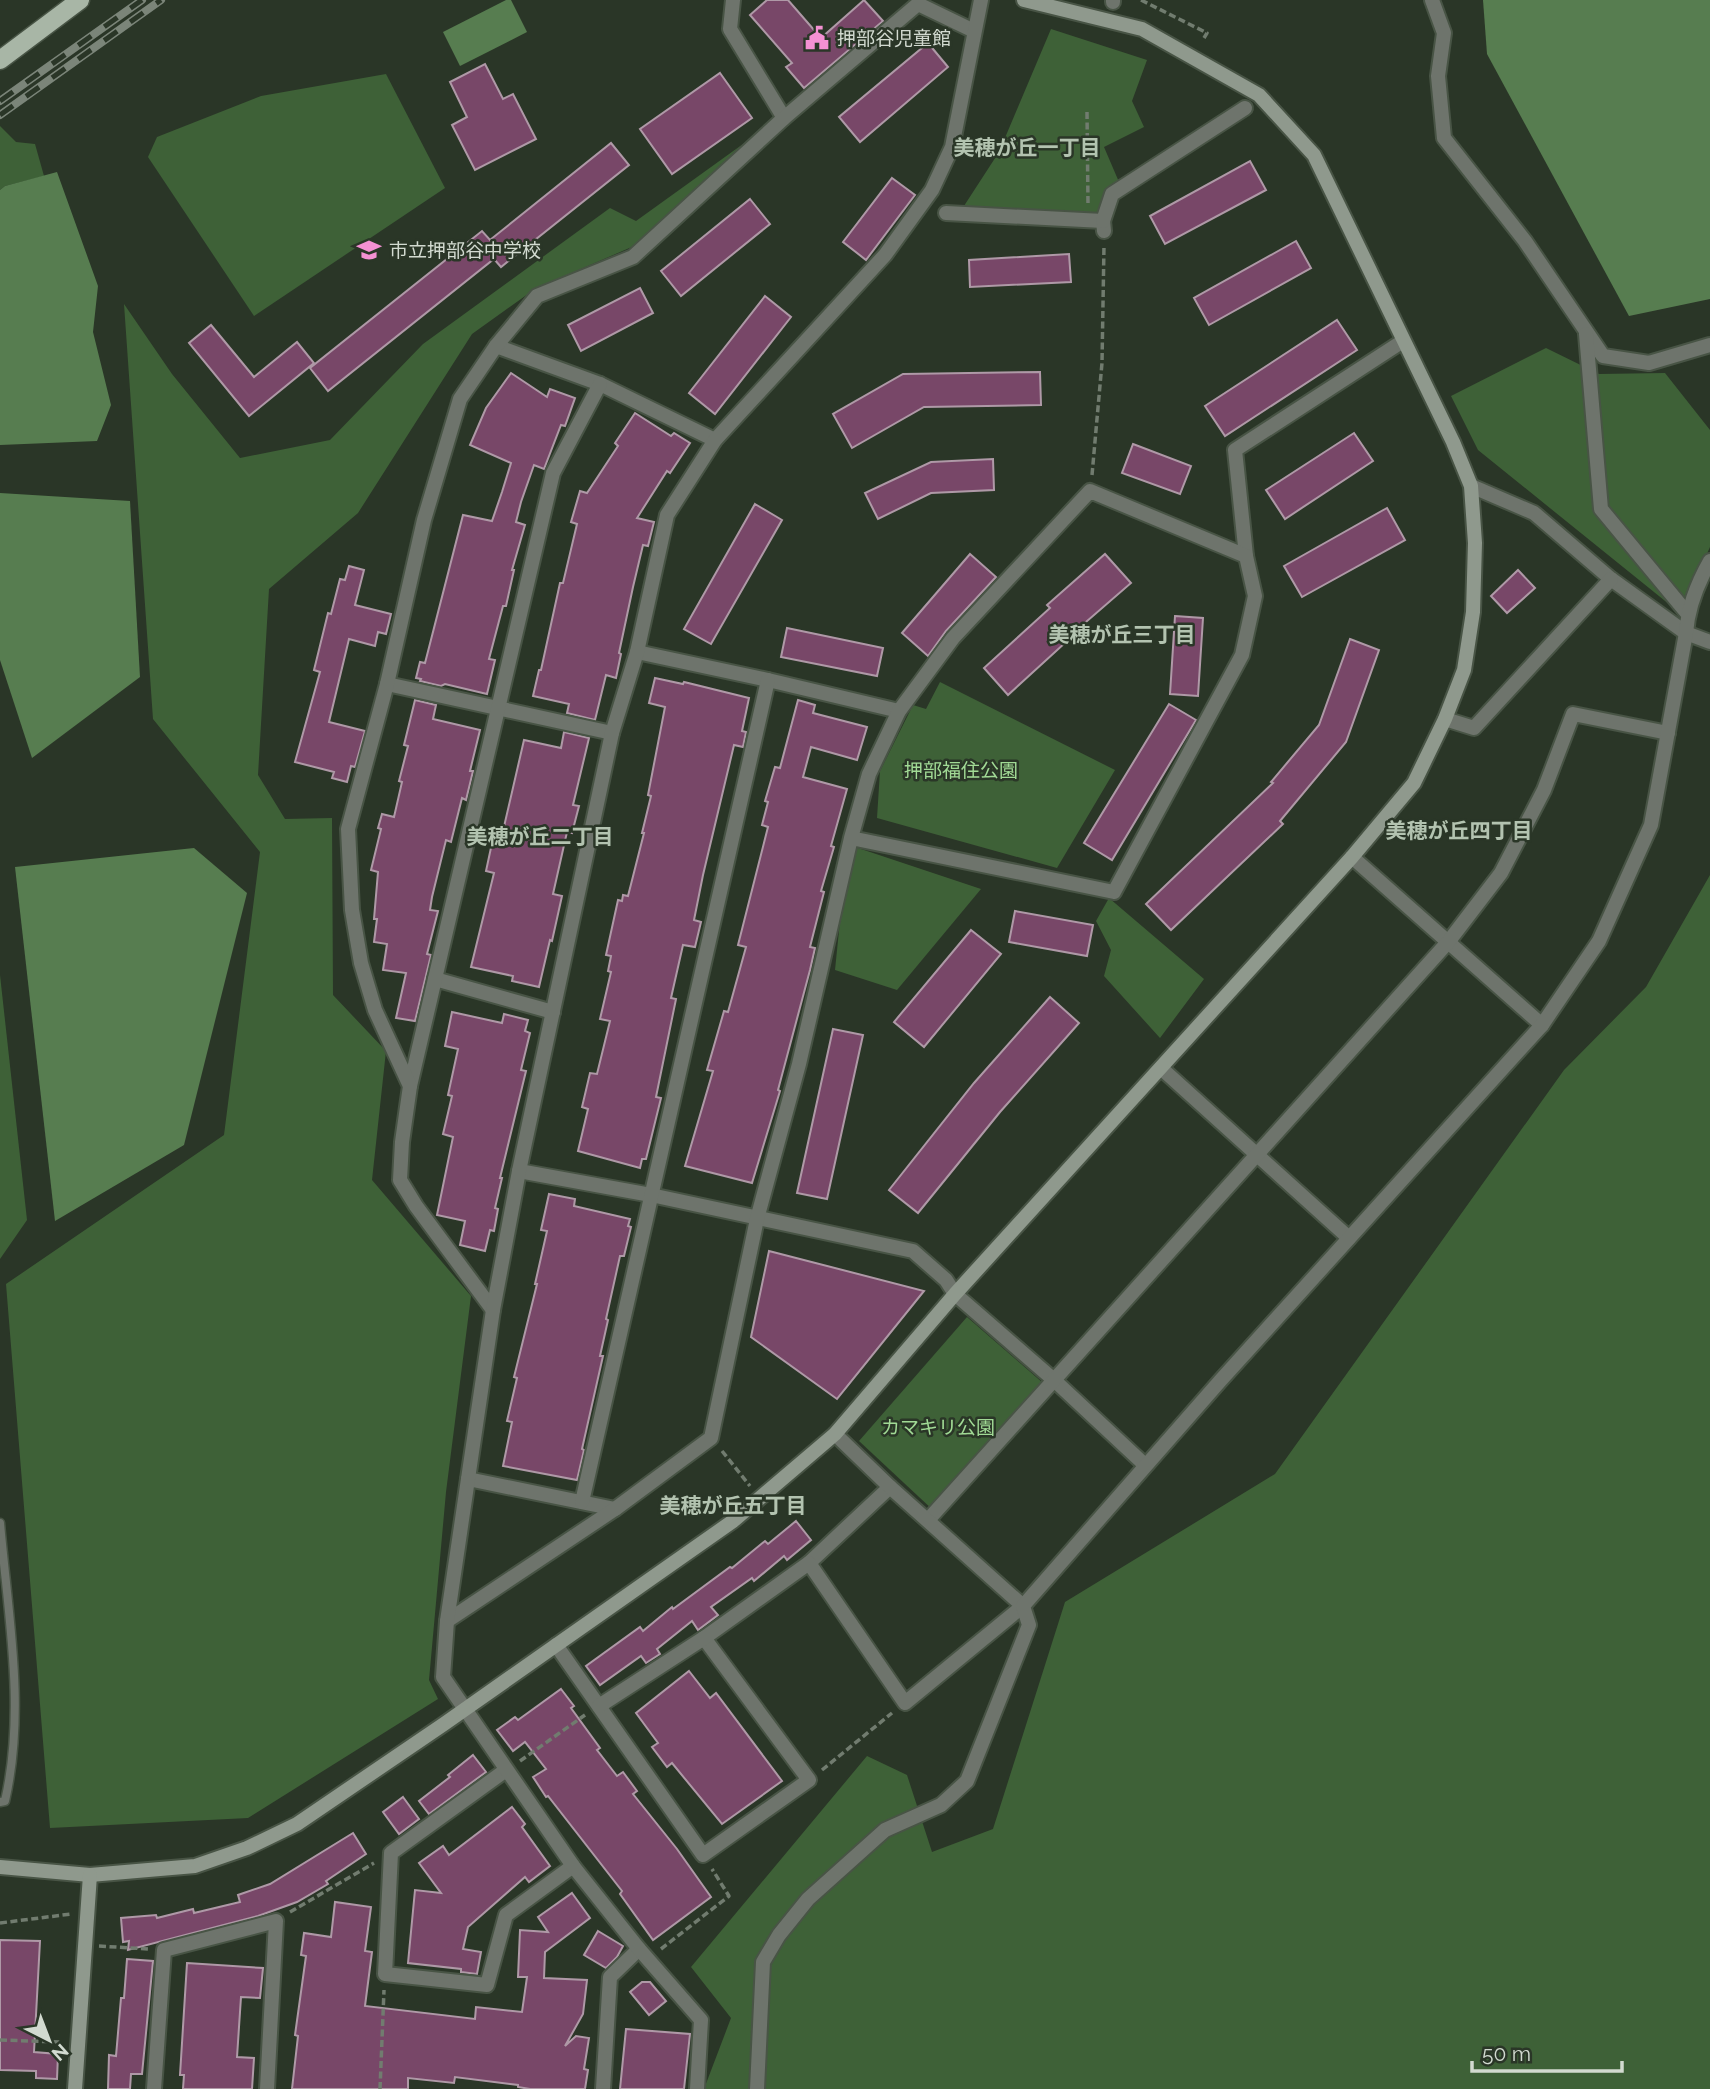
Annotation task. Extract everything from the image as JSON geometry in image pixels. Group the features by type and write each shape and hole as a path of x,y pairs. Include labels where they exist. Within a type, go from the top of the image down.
{"main road":[{"path":"0,60 80,0"}],"street":[{"path":"733,0 730,29 784,118"},
{"path":"697,2089 702,2020 573,1866 443,1676 447,1621 493,1310 519,1171 612,733 637,652 667,514 715,440 885,256 932,190 952,147 981,0"},
{"path":"0,1867 90,1875 195,1866 247,1848 297,1824 733,1521 835,1434 954,1294 1352,857 1414,783 1445,719 1464,670 1473,612 1475,543 1471,486 1453,442 1314,155 1259,95 1142,29 1024,0"},
{"path":"1432,0 1444,33 1438,76 1444,138 1525,241 1603,356 1650,363 1710,345"},
{"path":"410,1086 375,1010 361,963 352,910 348,829 387,684 424,520 460,399 496,346 537,296 633,257 784,118 918,4 974,31"},
{"path":"946,213 1099,224 1112,194 1245,108"},
{"path":"1586,333 1601,509 1687,612"},
{"path":"851,838 1114,892 1242,655 1255,596 1246,556 1235,450 1402,341"},
{"path":"496,346 600,384 715,440"},
{"path":"493,1310 416,1206 400,1180 402,1142 410,1086 552,473 600,384"},
{"path":"1471,486 1534,513 1611,579 1686,633 1710,642"},
{"path":"447,1621 615,1509 711,1438 757,1219 799,1064 851,838 869,775 899,711 953,638 1090,491 1209,538 1246,556"},
{"path":"808,1563 905,1703 1023,1606 1145,1465 1542,1026 1599,941 1651,825 1686,633 1687,612 1710,561"},
{"path":"1445,719 1474,729 1611,579"},
{"path":"637,652 899,711"},
{"path":"582,1502 768,680"},
{"path":"387,684 612,733"},
{"path":"928,1520 1449,942 1501,873 1544,790 1573,714 1668,733"},
{"path":"1352,857 1542,1026"},
{"path":"435,979 553,1012"},
{"path":"1161,1068 1349,1238"},
{"path":"519,1171 651,1195 913,1251 946,1280 954,1294 1054,1380 1145,1465"},
{"path":"757,2089 764,1962 779,1935 808,1899 885,1830 941,1805 967,1781 1029,1625 1023,1606 835,1434"},
{"path":"468,1479 615,1509"},
{"path":"599,1706 704,1638 808,1563 890,1487"},
{"path":"556,1645 703,1855 809,1780 704,1638"},
{"path":"506,1770 391,1853 385,1974 486,1985 506,1915 573,1866"},
{"path":"75,2089 90,1875"},
{"path":"154,2089 164,1950 276,1920 267,2089"},
{"path":"603,2089 610,1977 644,1954"}],"lane":[{"path":"0,1523 16,1694 12,1770 5,1801 0,1802"}],"path":[{"path":"1141,0 1207,33 1204,38"},
{"path":"1087,112 1099,224 1102,363 1090,491"},
{"path":"711,1438 751,1487"},
{"path":"809,1780 905,1703"},
{"path":"506,1770 599,1706"},
{"path":"276,1920 391,1853"},
{"path":"644,1954 729,1896 703,1855"},
{"path":"0,1923 71,1914"},
{"path":"99,1945 164,1950"},
{"path":"380,2089 385,1974"},
{"path":"0,2040 63,2042"}],"green space":[{"path":"1051,29 1147,60 1132,101 1144,127 1104,147 1119,182 1112,215 962,209 999,152"},
{"path":"386,74 445,188 254,316 148,157 157,137 261,96"},
{"path":"0,126 16,142 35,144 44,176 5,186 0,190"},
{"path":"743,144 634,246 535,289 472,334 358,513 269,589 258,775 285,819 332,818 333,995 386,1051 372,1180 471,1296 446,1492 429,1680 438,1699 248,1818 50,1828 6,1284 224,1135 260,852 153,719 124,304 172,374 240,458 330,440 423,344 610,208 636,221"},
{"path":"1546,348 1599,374 1665,373 1710,430 1710,547 1680,613 1478,450 1451,396"},
{"name":"押部福住公園","path":"940,682 1115,770 1057,868 877,818 880,771 913,705 926,709"},
{"path":"855,847 981,889 897,990 835,970 841,911"},
{"path":"1710,875 1710,2089 704,2089 731,2018 691,1967 867,1756 907,1775 932,1852 993,1829 1065,1602 1275,1474 1564,1070 1646,987"},
{"path":"1109,898 1204,979 1160,1038 1104,976 1111,950 1096,921"},
{"path":"0,975 27,1220 0,1259"},
{"name":"カマキリ公園","path":"967,1317 1043,1383 934,1511 859,1441"}],"shaded area":[{"path":"506,0 511,0 527,32 460,66 443,32"},
{"path":"1483,0 1710,0 1710,299 1629,316 1487,54"},
{"path":"57,172 98,286 93,332 111,405 97,441 0,445 0,190 5,186"},
{"path":"0,493 130,501 140,677 32,758 0,660"},
{"path":"194,848 247,893 184,1145 55,1221 15,867"}],"building":[{"path":"767,0 788,0 821,38 864,0 883,21 804,88 786,67 792,63 750,15"},
{"path":"928,43 948,67 860,142 839,117"},
{"path":"485,64 503,99 513,94 536,139 475,170 452,125 467,117 450,82"},
{"path":"720,73 752,118 672,174 640,129"},
{"path":"611,143 629,165 501,267 494,259 328,391 310,368 482,231 490,240"},
{"path":"1250,161 1266,190 1165,244 1150,216"},
{"path":"892,178 915,195 866,260 843,242"},
{"path":"750,199 770,224 681,296 661,271"},
{"path":"1296,241 1311,268 1209,325 1194,298"},
{"path":"1069,254 1071,282 970,287 969,260"},
{"path":"640,288 653,313 581,351 568,325"},
{"path":"765,296 791,317 715,414 689,393"},
{"path":"1337,320 1357,350 1225,436 1205,406"},
{"path":"211,325 254,377 297,342 314,363 249,416 189,343"},
{"path":"1040,372 1041,405 924,407 852,448 833,414 903,374"},
{"path":"511,373 547,397 550,389 575,398 544,469 534,465 521,502 516,522 525,525 512,570 506,606 503,606 489,659 495,660 487,694 445,684 441,686 416,678 420,662 425,663 463,515 492,521 502,492 511,463 470,445 486,408"},
{"path":"635,413 671,436 674,433 690,443 670,473 667,471 637,518 654,522 648,546 643,545 616,678 606,675 595,720 567,713 569,704 533,696 577,524 571,522 580,491 587,493 618,446 615,443"},
{"path":"1354,433 1373,461 1285,519 1266,490"},
{"path":"1133,444 1191,466 1180,494 1122,473"},
{"path":"993,459 994,490 931,493 878,519 865,493 931,462"},
{"path":"755,504 782,520 711,644 684,629"},
{"path":"1387,508 1405,540 1302,597 1284,566"},
{"path":"970,554 996,577 946,631 928,656 902,633"},
{"path":"1105,554 1131,583 1064,641 1066,642 1008,695 984,668 1050,608 1047,605"},
{"path":"349,566 364,570 355,605 391,614 386,634 378,632 375,646 349,639 329,722 365,731 355,767 351,766 347,782 332,778 334,772 295,762 320,672 314,670 328,613 331,614 340,579 345,580"},
{"path":"1518,570 1535,588 1507,613 1491,596"},
{"path":"1175,616 1203,618 1198,696 1170,694"},
{"path":"787,628 883,648 877,676 781,657"},
{"path":"1350,639 1379,650 1346,742 1280,821 1283,824 1171,930 1146,904 1273,783 1271,782 1319,725"},
{"path":"655,678 683,684 684,682 749,698 742,731 746,732 743,747 734,745 703,875 694,920 701,922 695,947 683,945 671,998 676,999 656,1097 661,1098 646,1159 642,1159 640,1168 578,1151 588,1109 582,1107 590,1073 597,1074 610,1021 600,1019 611,972 608,971 611,956 606,955 618,900 622,901 623,895 628,896 651,796 648,795 665,707 649,703"},
{"path":"415,700 436,705 433,719 480,730 466,800 462,798 451,842 446,840 432,897 430,910 438,911 427,954 431,955 415,1021 396,1018 406,973 383,970 387,944 374,942 378,872 371,870 382,814 394,817 408,746 404,745"},
{"path":"798,700 815,705 813,713 867,727 857,760 811,747 803,777 847,789 821,891 824,892 810,947 815,948 810,970 778,1090 780,1091 752,1183 685,1166 713,1071 707,1070 724,1011 728,1012 746,947 738,945 768,827 762,825 768,802 765,801 775,767 780,768"},
{"path":"1169,704 1196,720 1112,860 1084,843"},
{"path":"564,732 589,738 573,805 579,806 572,833 567,832 553,894 562,896 539,987 512,981 513,976 471,967 494,873 486,871 495,829 503,831 524,740 561,748"},
{"path":"1015,911 1093,925 1087,956 1009,942"},
{"path":"971,930 1001,954 924,1047 894,1022"},
{"path":"1050,997 1079,1023 1000,1112 918,1213 889,1190 974,1083"},
{"path":"452,1012 502,1023 504,1014 528,1020 525,1031 530,1033 521,1070 526,1071 500,1178 494,1231 490,1230 485,1251 460,1245 465,1221 437,1215 453,1137 443,1134 452,1096 448,1095 458,1049 445,1046"},
{"path":"833,1029 863,1035 827,1199 797,1193"},
{"path":"549,1194 575,1199 574,1206 630,1219 628,1226 631,1227 624,1256 620,1256 606,1319 608,1320 600,1356 603,1356 577,1480 503,1466 512,1422 507,1421 517,1378 514,1377 547,1231 541,1230"},
{"path":"769,1251 924,1291 837,1399 751,1337"},
{"path":"796,1521 811,1540 787,1560 784,1556 754,1581 752,1578 711,1607 718,1615 698,1630 692,1621 657,1649 660,1654 646,1663 641,1656 600,1685 586,1666 640,1627 643,1631 672,1607 673,1609 732,1568 765,1541 768,1544"},
{"path":"689,1671 710,1698 716,1693 782,1781 722,1824 672,1763 667,1767 652,1747 658,1743 636,1713"},
{"path":"561,1689 574,1706 571,1708 600,1748 597,1750 617,1776 623,1772 637,1791 633,1794 711,1897 653,1940 620,1894 622,1891 533,1777 546,1769 525,1742 513,1751 497,1730 515,1717 518,1720"},
{"path":"473,1755 486,1772 429,1814 419,1801"},
{"path":"403,1797 419,1819 399,1834 383,1812"},
{"path":"512,1807 525,1824 522,1827 550,1866 529,1882 525,1877 468,1927 463,1949 481,1952 477,1974 461,1972 461,1969 408,1963 415,1890 441,1893 419,1863 443,1846 449,1855"},
{"path":"353,1833 366,1854 326,1881 328,1884 297,1902 258,1916 128,1950 129,1941 123,1942 121,1918 156,1915 157,1918 240,1902 238,1895 270,1884"},
{"path":"572,1893 590,1918 545,1952 544,1978 587,1980 583,2014 565,2046 576,2036 589,2038 584,2069 588,2070 585,2089 530,2089 455,2077 454,2083 408,2078 408,2089 292,2089 298,2036 295,2035 306,1956 301,1955 304,1933 331,1937 335,1902 371,1907 365,1951 372,1952 365,2006 475,2019 476,2007 522,2012 527,1977 518,1977 520,1930 548,1932 538,1917"},
{"path":"598,1931 623,1946 606,1968 584,1955"},
{"path":"0,1940 40,1941 34,2052 58,2054 57,2079 36,2078 36,2071 0,2070"},
{"path":"127,1959 153,1961 142,2074 131,2074 130,2089 108,2089 109,2055 116,2056"},
{"path":"187,1963 263,1968 260,1998 241,1997 237,2057 254,2058 252,2089 183,2089 184,2075 180,2075"},
{"path":"642,1982 650,1982 666,2001 649,2015 630,1992"},
{"path":"626,2029 690,2034 684,2089 620,2089"}],"railway":[{"path":"0,101 142,0"},
{"path":"0,115 161,0"}],"place":[{"name":"押部谷児童館","path":"817,38"},
{"name":"市立押部谷中学校","path":"369,250"}],"district":[{"name":"美穂が丘一丁目","path":"1027,148"},
{"name":"美穂が丘三丁目","path":"1122,635"},
{"name":"美穂が丘四丁目","path":"1459,831"},
{"name":"美穂が丘二丁目","path":"540,837"},
{"name":"美穂が丘五丁目","path":"733,1506"}]}
